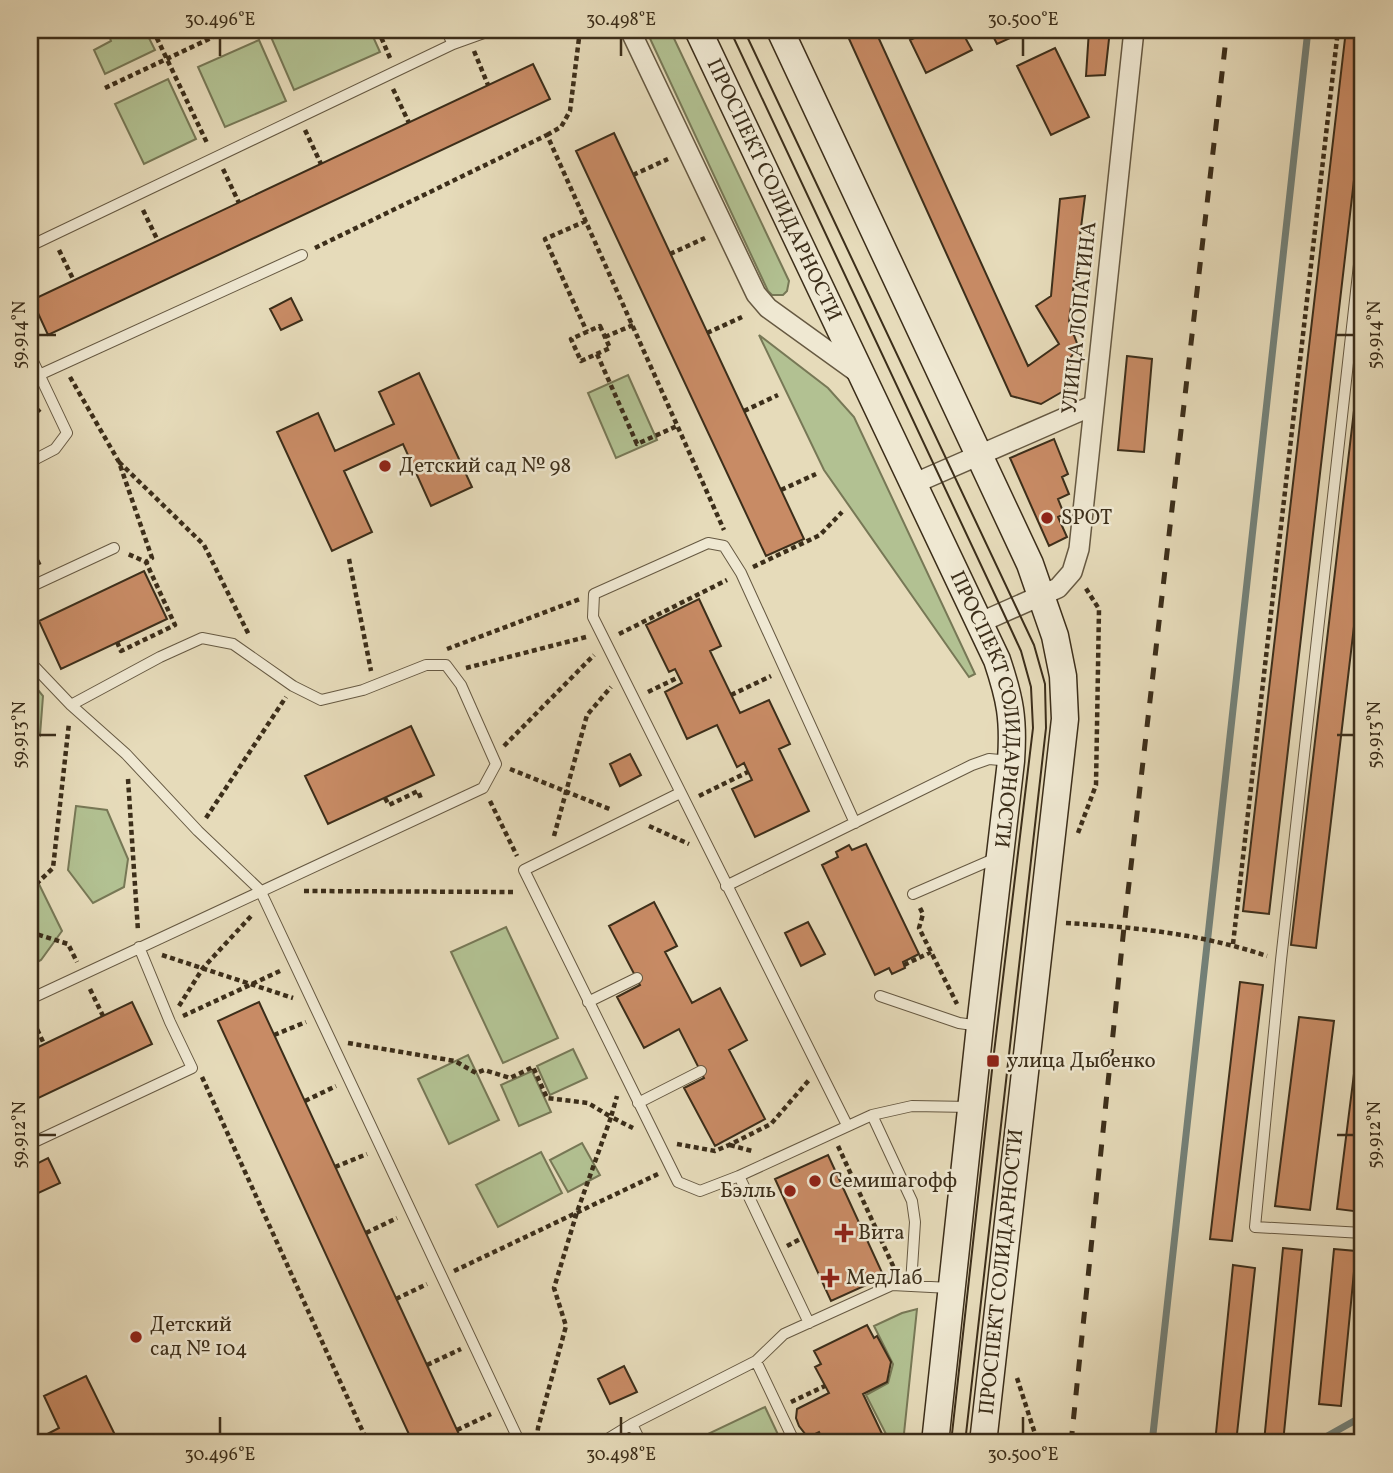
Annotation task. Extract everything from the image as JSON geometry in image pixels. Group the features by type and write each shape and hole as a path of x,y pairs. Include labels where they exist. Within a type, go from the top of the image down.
{"main road":[{"name":"ПРОСПЕКТ СОЛИДАРНОСТИ","path":"698,30 997,660 1009,695 1014,728 1011,761 999,856 970,1019 972,1108 935,1443"},
{"name":"ПРОСПЕКТ СОЛИДАРНОСТИ","path":"780,30 1030,564 1055,636 1063,676 1065,719 983,1443"}],"street":[{"path":"630,30 756,295 768,309 862,376"},
{"name":"УЛИЦА ЛОПАТИНА","path":"979,623 1058,588 1072,572 1079,549 1134,30"},
{"path":"913,484 1094,405"}],"lane":[{"path":"446,30 453,44"},
{"path":"30,246 453,44 492,30"},
{"path":"1363,229 1361,268 1281,960 1255,1227 1363,1233"},
{"path":"39,375 302,255"},
{"path":"30,355 68,433 55,449 30,461"},
{"path":"847,1125 601,634 593,617 594,594 708,543 724,545 741,573 855,823"},
{"path":"30,587 114,548"},
{"path":"30,999 483,788 496,764 461,685 446,665 426,665 363,690 321,700 293,686 233,644 202,638 160,657 71,705"},
{"path":"30,662 71,705 127,754 198,831 260,890 520,1443"},
{"path":"726,887 972,765 989,759 1011,761"},
{"path":"682,798 631,817 524,870 678,1182 700,1191 872,1115 912,1105 972,1108"},
{"path":"913,894 999,856"},
{"path":"30,1144 191,1068 139,947"},
{"path":"588,1002 636,978"},
{"path":"880,996 960,1023 970,1019"},
{"path":"638,1103 701,1071"},
{"path":"872,1115 912,1201 915,1222 906,1284"},
{"path":"739,1176 809,1322"},
{"path":"601,1443 755,1360 784,1334 892,1284 953,1289"},
{"path":"755,1360 795,1443"},
{"path":"632,1424 641,1443"}],"path":[{"path":"153,30 239,203"},
{"path":"105,88 228,30"},
{"path":"378,30 408,123"},
{"path":"302,255 561,127 570,111 580,30"},
{"path":"1233,944 1338,30"},
{"path":"468,38 488,85"},
{"path":"299,118 321,164"},
{"path":"547,135 725,532"},
{"path":"633,175 668,159"},
{"path":"136,195 158,241"},
{"path":"586,221 545,239 587,332"},
{"path":"52,236 74,281"},
{"path":"670,254 705,238"},
{"path":"707,333 742,317"},
{"path":"605,337 632,325"},
{"path":"600,327 605,337 610,348 581,361 571,339 600,327"},
{"path":"597,354 636,444 677,426"},
{"path":"63,364 119,462 152,558 146,562"},
{"path":"744,411 778,395"},
{"path":"119,462 204,545 266,667"},
{"path":"781,490 816,474"},
{"path":"741,573 820,535 842,512"},
{"path":"30,545 46,579"},
{"path":"114,548 146,562 176,625 121,651 117,642"},
{"path":"750,557 759,565"},
{"path":"349,559 370,670"},
{"path":"437,653 594,594"},
{"path":"451,672 601,634"},
{"path":"731,695 785,670"},
{"path":"548,858 587,715 621,675"},
{"path":"633,699 679,677"},
{"path":"198,831 293,686"},
{"path":"30,890 53,868 71,705"},
{"path":"127,754 139,947 314,1005"},
{"path":"496,764 631,817 710,854"},
{"path":"682,798 748,772"},
{"path":"483,788 524,870"},
{"path":"385,798 389,805 418,790"},
{"path":"301,891 535,892"},
{"path":"913,894 923,914 919,928 970,1019"},
{"path":"170,1022 203,968 265,901"},
{"path":"1058,923 1124,927 1176,934 1233,944 1281,960"},
{"path":"30,932 68,944 74,956"},
{"path":"904,965 931,952"},
{"path":"170,1022 295,964"},
{"path":"30,1013 44,1044"},
{"path":"274,1035 319,1016"},
{"path":"330,1040 455,1061 476,1073 484,1070 510,1077 533,1067 547,1098 588,1103 611,1117"},
{"path":"191,1068 200,1073 368,1443"},
{"path":"657,1140 715,1152 771,1124 818,1069"},
{"path":"537,1443 538,1428 566,1326 554,1288 623,1073"},
{"path":"305,1101 349,1080"},
{"path":"832,1132 906,1284"},
{"path":"335,1167 381,1148"},
{"path":"396,1298 670,1167"},
{"path":"366,1233 411,1211"},
{"path":"427,1364 473,1344"},
{"path":"1014,1368 1038,1443"},
{"path":"778,1409 825,1386"},
{"path":"457,1430 503,1407"}],"green space":[{"path":"107,30 145,30 155,50 105,74 94,50 111,41"},
{"path":"289,30 370,30 380,52 294,90 271,37"},
{"path":"646,30 670,30 789,281 787,291 783,295 772,295 768,291"},
{"path":"259,40 286,101 225,127 198,67"},
{"path":"168,79 196,139 144,164 115,104"},
{"path":"759,335 828,388 854,417 975,674 969,677 824,470"},
{"path":"628,375 657,440 616,458 588,393"},
{"path":"30,680 43,696 40,735 30,724"},
{"path":"76,806 107,810 128,859 124,887 93,903 68,870"},
{"path":"35,876 62,931 41,960 30,966 30,878"},
{"path":"506,927 558,1038 503,1063 451,952"},
{"path":"573,1049 587,1078 550,1095 537,1066"},
{"path":"468,1055 499,1120 449,1144 418,1079"},
{"path":"532,1071 551,1112 519,1126 501,1085"},
{"path":"582,1143 600,1175 568,1192 550,1160"},
{"path":"541,1152 562,1193 498,1227 476,1185"},
{"path":"917,1309 903,1443 887,1443 888,1438 866,1395 888,1383 893,1364 874,1326"},
{"path":"765,1407 782,1443 691,1442"}],"building":[{"path":"845,30 875,30 1028,366 1059,344 1036,306 1051,296 1060,199 1085,196 1069,322 1078,346 1071,357 1067,389 1041,404 1011,396"},
{"path":"931,30 961,30 972,50 926,73 910,40"},
{"path":"990,30 1028,30 997,44"},
{"path":"1089,30 1110,30 1105,75 1086,76"},
{"path":"1346,30 1363,30 1363,102 1269,914 1243,911"},
{"path":"1055,48 1089,117 1051,135 1017,66"},
{"path":"533,64 550,99 48,335 32,300"},
{"path":"614,133 804,539 766,556 576,151"},
{"path":"291,298 302,320 281,330 270,309"},
{"path":"1363,334 1363,550 1316,948 1291,945"},
{"path":"1127,356 1152,359 1144,452 1118,450"},
{"path":"419,373 472,487 431,506 403,444 344,471 372,532 332,551 277,432 318,413 335,451 394,424 379,392"},
{"path":"1054,439 1068,474 1062,477 1069,494 1058,499 1064,514 1058,517 1067,537 1049,546 1010,458"},
{"path":"144,571 167,619 61,669 39,621"},
{"path":"699,599 721,646 710,651 740,713 769,700 790,744 779,749 809,811 755,837 732,789 752,780 744,763 737,767 717,725 687,739 665,692 682,683 675,669 669,672 646,625"},
{"path":"411,726 434,775 328,824 305,776"},
{"path":"630,754 641,775 620,786 610,764"},
{"path":"866,844 919,954 903,962 905,968 892,974 889,968 875,975 822,865 838,857 836,852 849,845 852,850"},
{"path":"654,902 677,946 665,952 692,1003 720,988 747,1040 729,1050 765,1119 715,1146 684,1088 704,1078 679,1029 644,1048 617,997 640,985 609,926"},
{"path":"808,922 825,954 801,966 785,933"},
{"path":"1240,982 1263,985 1232,1241 1210,1239"},
{"path":"132,1002 152,1044 30,1102 30,1051"},
{"path":"259,1002 463,1443 413,1443 218,1021"},
{"path":"1299,1017 1334,1021 1310,1210 1275,1206"},
{"path":"1360,1026 1363,1027 1361,1212 1337,1209"},
{"path":"828,1155 884,1277 831,1301 775,1179"},
{"path":"48,1158 60,1183 34,1195 30,1187 30,1167"},
{"path":"1283,1248 1302,1250 1283,1443 1279,1443 1264,1442"},
{"path":"1334,1249 1356,1251 1341,1406 1319,1404"},
{"path":"1233,1265 1255,1268 1236,1443 1215,1443"},
{"path":"867,1325 874,1338 877,1336 891,1362 887,1382 863,1394 884,1438 883,1443 824,1443 819,1432 806,1435 796,1418 797,1409 829,1393 815,1367 821,1364 814,1351"},
{"path":"624,1366 637,1392 610,1404 598,1379"},
{"path":"86,1376 119,1443 30,1443 59,1428 44,1396"}],"waterway":[{"path":"1152,1443 1308,30"},
{"path":"1315,1443 1363,1416"}],"tram line":[{"path":"730,30 1021,651 1031,687 1033,728 951,1443"},
{"path":"744,30 1034,645 1045,684 1046,728 965,1443"}],"railway":[{"path":"1071,1443 1124,927 1227,30"}],"place":[{"name":"Детский сад № 98","path":"385,466"},
{"name":"SPOT","path":"1047,518"},
{"name":"улица Дыбенко","path":"993,1061"},
{"name":"Семишагофф","path":"815,1181"},
{"name":"Бэлль","path":"790,1191"},
{"name":"Вита","path":"844,1233"},
{"name":"МедЛаб","path":"830,1278"},
{"name":"Детский сад № 104","path":"136,1337"}]}
